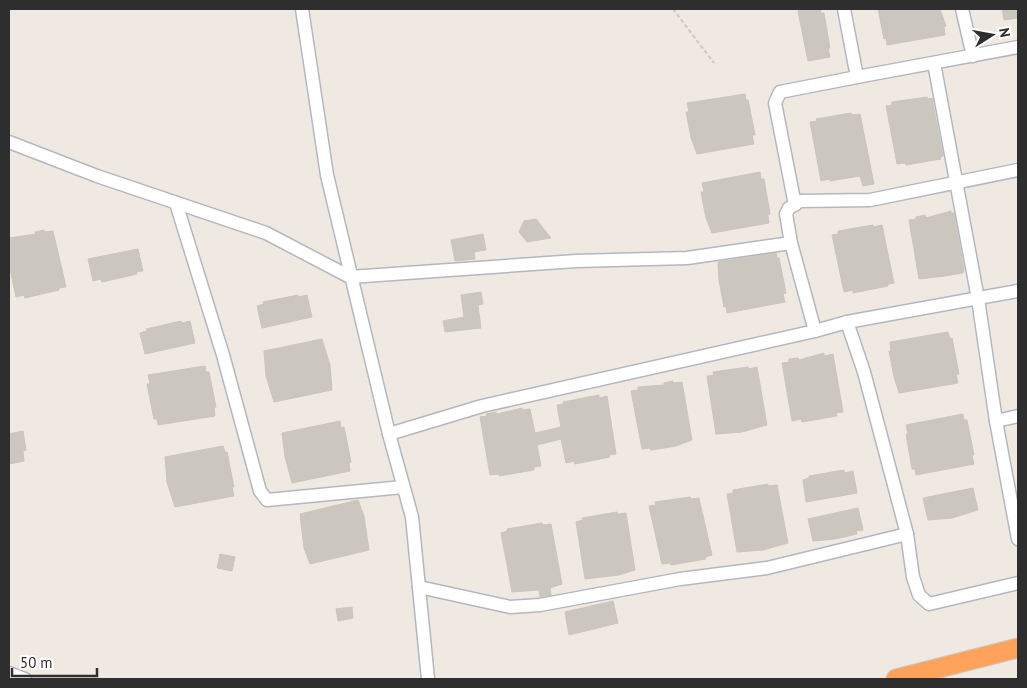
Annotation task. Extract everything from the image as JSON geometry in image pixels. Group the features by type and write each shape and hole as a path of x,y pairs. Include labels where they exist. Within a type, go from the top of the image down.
{"highway":[{"path":"896,679 1018,648"}],"street":[{"path":"302,9 327,175 389,434 412,516 428,679"},
{"path":"844,9 857,77"},
{"path":"962,9 973,56"},
{"path":"795,204 775,103 780,92 1018,47"},
{"path":"934,63 978,299 996,421 1018,539"},
{"path":"9,142 176,203 229,219 266,233 350,277 576,261 686,258 791,243"},
{"path":"815,331 791,243 786,214 789,208 800,201 870,200 956,181 1018,170"},
{"path":"176,203 223,355 260,491 267,500 404,487"},
{"path":"389,434 482,406 815,331 846,322 1018,291"},
{"path":"846,322 864,372 907,534 913,577 919,595 929,604 1018,583"},
{"path":"996,421 1018,416"},
{"path":"419,587 510,607 540,605 680,579 767,568 907,534"},
{"path":"9,674 25,679"}],"path":[{"path":"673,9 714,63"}],"building":[{"path":"820,9 821,13 824,13 830,57 808,61 798,11"},
{"path":"878,9 940,9 946,26 944,26 945,35 887,45"},
{"path":"1002,9 1018,9 1018,18 1004,20"},
{"path":"745,94 755,135 752,135 754,144 697,154 691,138 686,112 689,112 687,103"},
{"path":"927,97 928,99 932,98 943,156 940,157 941,159 906,165 905,163 897,164 886,106 892,105 892,102"},
{"path":"851,113 852,115 860,114 874,184 863,186 860,176 821,181 810,122 817,121 816,119"},
{"path":"760,172 761,179 764,179 770,214 768,214 769,223 712,233 706,218 701,192 704,192 702,183"},
{"path":"951,211 951,213 954,213 963,273 919,279 909,220 925,215 926,218"},
{"path":"536,219 551,238 527,242 519,232 524,221"},
{"path":"873,225 873,227 882,225 894,283 853,293 853,290 844,292 832,235 838,234 838,231"},
{"path":"44,230 44,232 53,231 66,287 25,298 24,295 16,297 9,264 9,238 36,234 35,232"},
{"path":"483,234 486,250 474,252 475,259 455,261 451,240"},
{"path":"138,249 143,271 102,282 101,279 93,281 88,259"},
{"path":"776,253 777,258 779,258 786,293 783,294 785,302 727,313 726,306 724,307 719,280 718,262"},
{"path":"481,292 483,304 478,305 481,328 445,332 443,321 464,317 461,295"},
{"path":"298,295 298,297 307,295 312,317 262,328 257,306 264,304 263,302"},
{"path":"181,321 182,323 190,321 195,343 145,354 140,333 147,331 146,329"},
{"path":"948,332 950,339 952,338 959,374 956,374 958,383 899,393 889,351 891,351 890,342"},
{"path":"322,339 330,365 332,390 274,402 266,376 264,351"},
{"path":"824,353 824,356 833,354 843,412 836,413 837,416 802,422 801,419 792,421 782,363 789,362 789,359 798,358 799,360"},
{"path":"205,366 206,372 209,372 216,407 214,407 215,416 158,425 157,419 154,419 147,384 150,384 148,375"},
{"path":"748,367 749,369 757,367 767,425 742,432 716,434 707,376 714,375 713,372"},
{"path":"673,381 673,383 682,382 692,440 676,446 651,450 650,448 642,449 631,391 638,390 638,387 664,385 664,383"},
{"path":"599,395 599,398 607,396 616,454 575,464 574,461 566,463 561,439 537,445 541,466 534,467 534,470 499,476 499,474 490,475 480,417 496,412 497,414 522,408 522,410 530,409 535,433 561,427 557,405 564,404 563,402"},
{"path":"963,414 964,420 967,420 974,464 916,475 915,469 912,469 906,425"},
{"path":"340,421 341,428 344,427 351,462 349,463 350,471 292,483 285,457 282,433"},
{"path":"23,431 26,450 23,451 24,461 9,464 9,434"},
{"path":"223,446 225,452 227,452 234,496 175,507 167,482 165,457"},
{"path":"844,470 844,473 853,471 857,493 806,502 803,480 809,478 809,476"},
{"path":"768,484 768,486 777,485 788,543 763,550 737,552 727,494 733,493 733,490"},
{"path":"973,488 978,510 952,518 928,520 923,498"},
{"path":"690,497 691,499 699,498 712,555 705,557 706,559 671,565 670,563 662,564 649,506 656,505 655,502"},
{"path":"358,500 364,516 369,550 310,564 304,548 300,514"},
{"path":"858,508 863,530 856,531 857,534 835,539 813,541 808,519"},
{"path":"617,512 618,514 626,513 635,570 619,575 585,579 576,522 583,520 582,518"},
{"path":"542,523 543,525 551,524 562,584 550,588 551,595 540,597 539,590 512,592 501,533 507,531 507,529"},
{"path":"220,554 235,557 232,571 217,568"},
{"path":"613,601 618,623 569,635 565,612"},
{"path":"352,607 353,618 338,621 336,609"}]}
